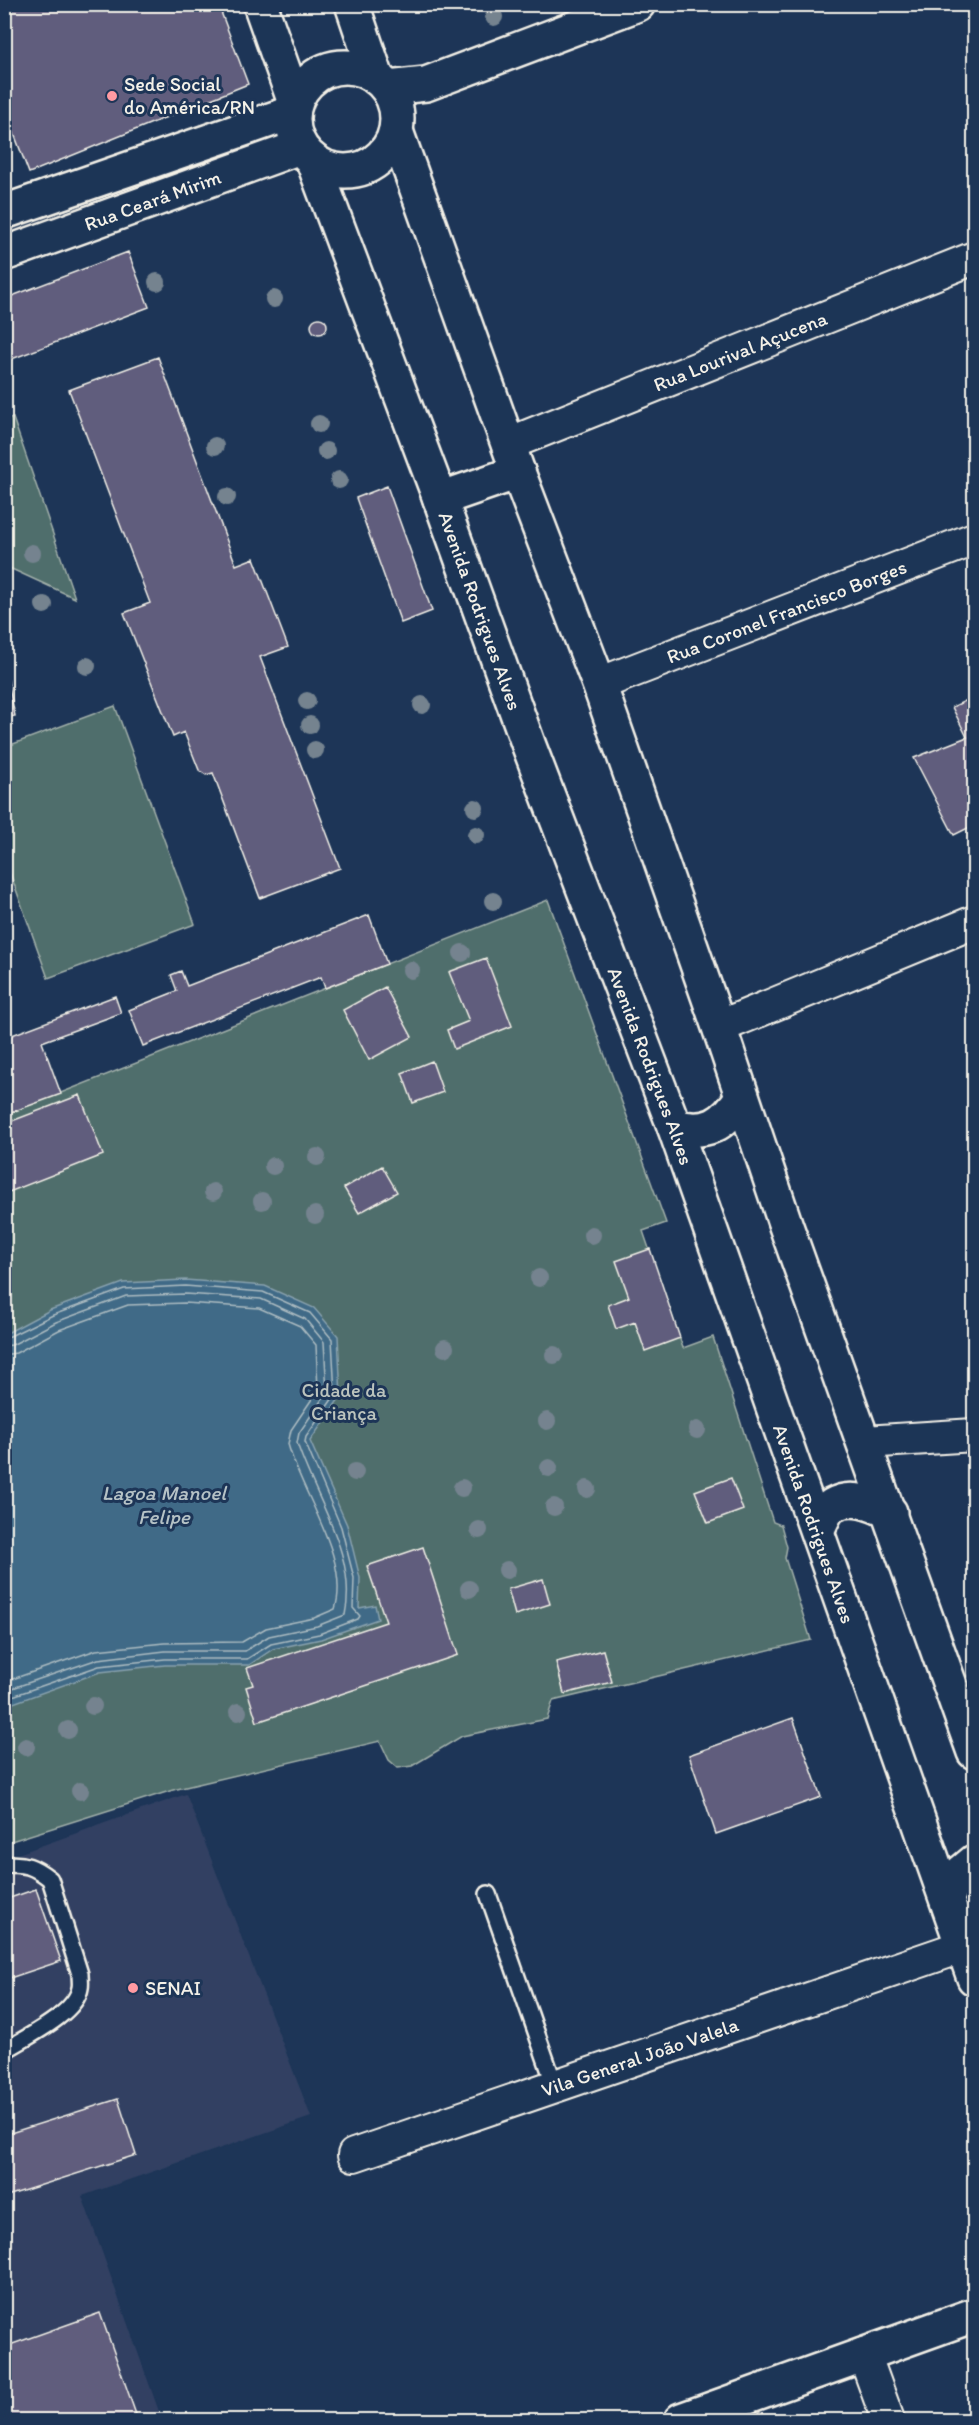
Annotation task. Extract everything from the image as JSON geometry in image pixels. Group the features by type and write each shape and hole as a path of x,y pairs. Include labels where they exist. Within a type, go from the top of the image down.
{"main road":[{"path":"260,4 294,108"},
{"path":"352,4 389,101 513,458 599,684 786,1226 975,1752"},
{"path":"389,101 426,84 638,4"},
{"path":"346,66 363,70 389,101 389,147 377,160 362,168 345,171 328,169 306,154 292,124 294,108 302,88 314,76 330,69 346,66"},
{"name":"Rua Ceará Mirim","path":"4,212 294,108"},
{"name":"Rua Ceará Mirim","path":"4,254 306,154"},
{"name":"Avenida Rodrigues Alves","path":"306,154 440,499 525,735 674,1126 975,1978"},
{"path":"440,499 513,458"},
{"path":"674,1126 690,1130 710,1128 732,1113 742,1097"},
{"path":"817,1530 827,1511 834,1504 868,1501 890,1512"},
{"path":"947,1898 956,1877 975,1862"},
{"path":"681,2421 975,2315"}],"street":[{"name":"Rua Lourival Açucena","path":"513,458 975,258"},
{"name":"Rua Coronel Francisco Borges","path":"599,684 975,539"},
{"path":"719,1027 975,922"},
{"path":"865,1442 975,1435"},
{"name":"Vila General João Valela","path":"354,2156 964,1946"},
{"path":"864,2354 888,2421"}],"lane":[{"path":"4,1865 24,1864 38,1869 50,1879 80,1974 81,1989 62,2014 4,2051"},
{"path":"488,1894 555,2086"}],"shaded area":[{"name":"SENAI","path":"186,1794 311,2117 82,2196 162,2420 5,2420 4,1859"}],"green space":[{"path":"13,418 75,598 5,566 5,420"},
{"path":"115,706 195,924 48,978 5,859 5,747"},
{"name":"Cidade da Criança","path":"548,900 666,1223 643,1231 683,1348 713,1337 773,1522 781,1525 787,1547 785,1558 811,1640 553,1701 547,1719 462,1736 412,1766 398,1768 389,1760 380,1741 173,1790 5,1843 5,1115"}],"water":[{"name":"Lagoa Manoel Felipe","path":"185,1280 265,1286 314,1308 338,1336 341,1396 310,1441 347,1525 360,1578 359,1608 375,1605 378,1619 321,1639 273,1649 249,1665 165,1665 100,1672 5,1706 5,1334 50,1310 123,1283"}],"building":[{"name":"Sede Social do América/RN","path":"4,4 218,4 248,84 29,173 4,107"},
{"path":"128,252 149,307 4,362 4,299"},
{"path":"316,318 322,318 327,326 325,332 316,334 311,329 311,323"},
{"path":"158,357 236,565 254,558 288,647 260,657 340,868 260,898 213,773 206,775 199,770 184,732 173,737 124,613 150,603 69,390"},
{"path":"387,486 432,611 401,623 356,498"},
{"path":"4,663 15,716 4,718"},
{"path":"974,697 974,825 954,835 914,758 967,737 952,707"},
{"path":"369,915 387,964 325,988 321,977 143,1046 129,1010 177,991 171,975 181,971 187,986"},
{"path":"486,958 512,1026 454,1049 447,1030 469,1021 449,972"},
{"path":"385,987 412,1037 369,1060 343,1010"},
{"path":"115,996 121,1013 42,1042 61,1094 4,1115 4,1038"},
{"path":"432,1061 443,1092 413,1103 402,1073"},
{"path":"80,1095 103,1155 4,1194 4,1124"},
{"path":"382,1166 397,1192 359,1213 344,1188"},
{"path":"650,1249 680,1338 645,1351 635,1322 616,1329 608,1305 629,1297 616,1261"},
{"path":"731,1478 743,1510 708,1523 695,1491"},
{"path":"423,1547 458,1655 257,1722 246,1687 253,1685 247,1668 386,1622 367,1566"},
{"path":"543,1579 550,1604 515,1615 508,1589"},
{"path":"603,1650 612,1682 564,1694 556,1662"},
{"path":"793,1718 821,1797 716,1834 689,1755"},
{"path":"36,1889 61,1961 4,1980 4,1900"},
{"path":"118,2099 136,2155 4,2197 4,2135"},
{"path":"100,2313 138,2420 4,2420 4,2347"}],"place":[{"name":"Sede Social do América/RN","path":"112,96"},
{"name":"SENAI","path":"133,1988"}]}
